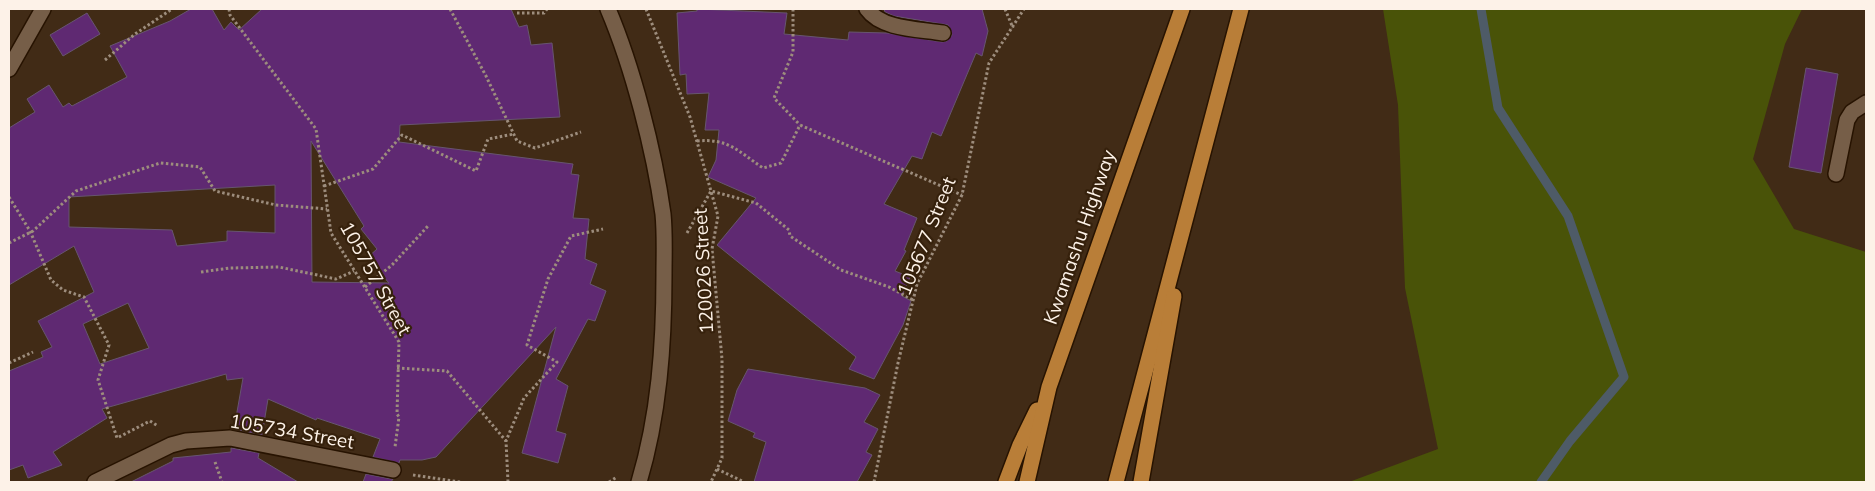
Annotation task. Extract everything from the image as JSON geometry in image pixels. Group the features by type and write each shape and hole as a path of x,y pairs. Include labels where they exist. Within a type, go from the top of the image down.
{"main road":[{"name":"Kwamashu Highway","path":"1027,482 1049,387 1182,9"},
{"path":"1116,482 1241,9"},
{"path":"1141,482 1189,210"},
{"path":"1006,482 1020,445 1049,387"}],"street":[{"path":"9,69 43,9"},
{"path":"608,9 625,55 654,162 663,216 664,316 660,372 646,457 639,482"},
{"path":"867,9 882,22 943,33"},
{"path":"1836,174 1847,120 1852,112 1866,103"},
{"name":"105734 Street","path":"95,482 171,445 186,441 230,438 393,470"}],"path":[{"path":"105,60 134,34 172,9"},
{"name":"105757 Street","path":"229,9 230,15 316,129 331,233 399,342 397,368 397,414 399,417 393,470"},
{"path":"450,9 486,76 518,142 535,148 581,132"},
{"path":"517,13 544,13 547,9"},
{"name":"120026 Street","path":"646,9 690,117 718,216 712,249 722,360 722,458 711,482"},
{"path":"793,9 793,52 774,98 800,125 962,195"},
{"path":"1005,9 1013,28"},
{"name":"105677 Street","path":"874,482 898,363 917,284 962,195 989,63 1024,9"},
{"path":"697,141 716,139 734,148 762,168 781,163 800,125"},
{"path":"324,186 373,168 402,135 476,171 488,139 514,134"},
{"path":"9,243 30,232 76,191 160,163 200,168 215,191 276,205 327,209"},
{"path":"664,234 688,233 711,191 756,203 789,230 790,236 841,270 889,287 913,300"},
{"path":"9,197 30,232 51,280 63,290 84,297 109,345 98,380 117,438 150,421 186,441"},
{"path":"364,287 392,264 428,226"},
{"path":"508,482 506,441 524,398 557,362 527,345 548,279 571,236 603,229"},
{"path":"201,272 230,268 278,267 336,279 354,271"},
{"path":"9,363 33,352"},
{"path":"397,368 447,371 506,441"},
{"path":"717,468 744,482"},
{"path":"393,470 435,480 460,482"}],"green space":[{"path":"1383,9 1802,9 1785,44 1753,159 1794,229 1866,252 1866,482 1349,482 1438,449 1405,288 1398,105"}],"building":[{"path":"191,9 212,9 224,30 231,22 239,30 262,9 511,9 519,27 527,25 531,45 552,43 560,117 400,125 399,142 573,164 571,174 579,175 573,218 589,219 585,259 597,264 590,284 606,291 595,321 588,319 556,379 568,386 556,431 566,434 558,463 522,453 556,327 436,457 422,460 400,460 399,463 373,457 380,439 317,418 316,420 268,399 262,435 234,429 243,378 227,380 226,374 102,409 107,418 53,452 62,465 28,478 23,465 9,470 9,371 43,357 41,352 52,347 38,321 94,292 74,246 9,285 9,128 35,112 27,99 49,85 63,107 69,103 72,106 127,77 110,46 170,21","holes":["311,141 364,226 361,229 377,249 367,258 389,283 312,282","275,185 275,233 227,231 227,241 177,246 172,230 69,227 69,197","128,303 149,348 100,364 83,324"]},
{"path":"697,9 787,13 784,34 848,40 849,32 887,33 942,42 947,41 952,35 948,25 894,16 885,12 884,9 982,9 988,31 982,56 976,53 941,136 932,132 922,159 912,156 884,204 917,218 904,250 906,251 895,271 910,277 902,296 911,301 903,325 874,379 849,369 856,357 717,245 756,198 708,177 716,160 719,130 705,130 709,93 687,94 686,74 680,75 677,13 697,11"},
{"path":"87,13 100,34 63,56 50,35"},
{"path":"1806,68 1838,74 1821,173 1789,167"},
{"path":"748,369 865,388 880,395 864,422 878,429 866,452 872,455 857,482 754,482 766,442 753,437 755,433 728,421 737,390"},
{"path":"231,448 259,453 258,458 298,482 131,482 173,461 173,458 231,452"},
{"path":"366,474 393,479 391,482 363,482"}],"waterway":[{"path":"1481,9 1498,108 1568,216 1624,377 1570,441 1541,482"}]}
